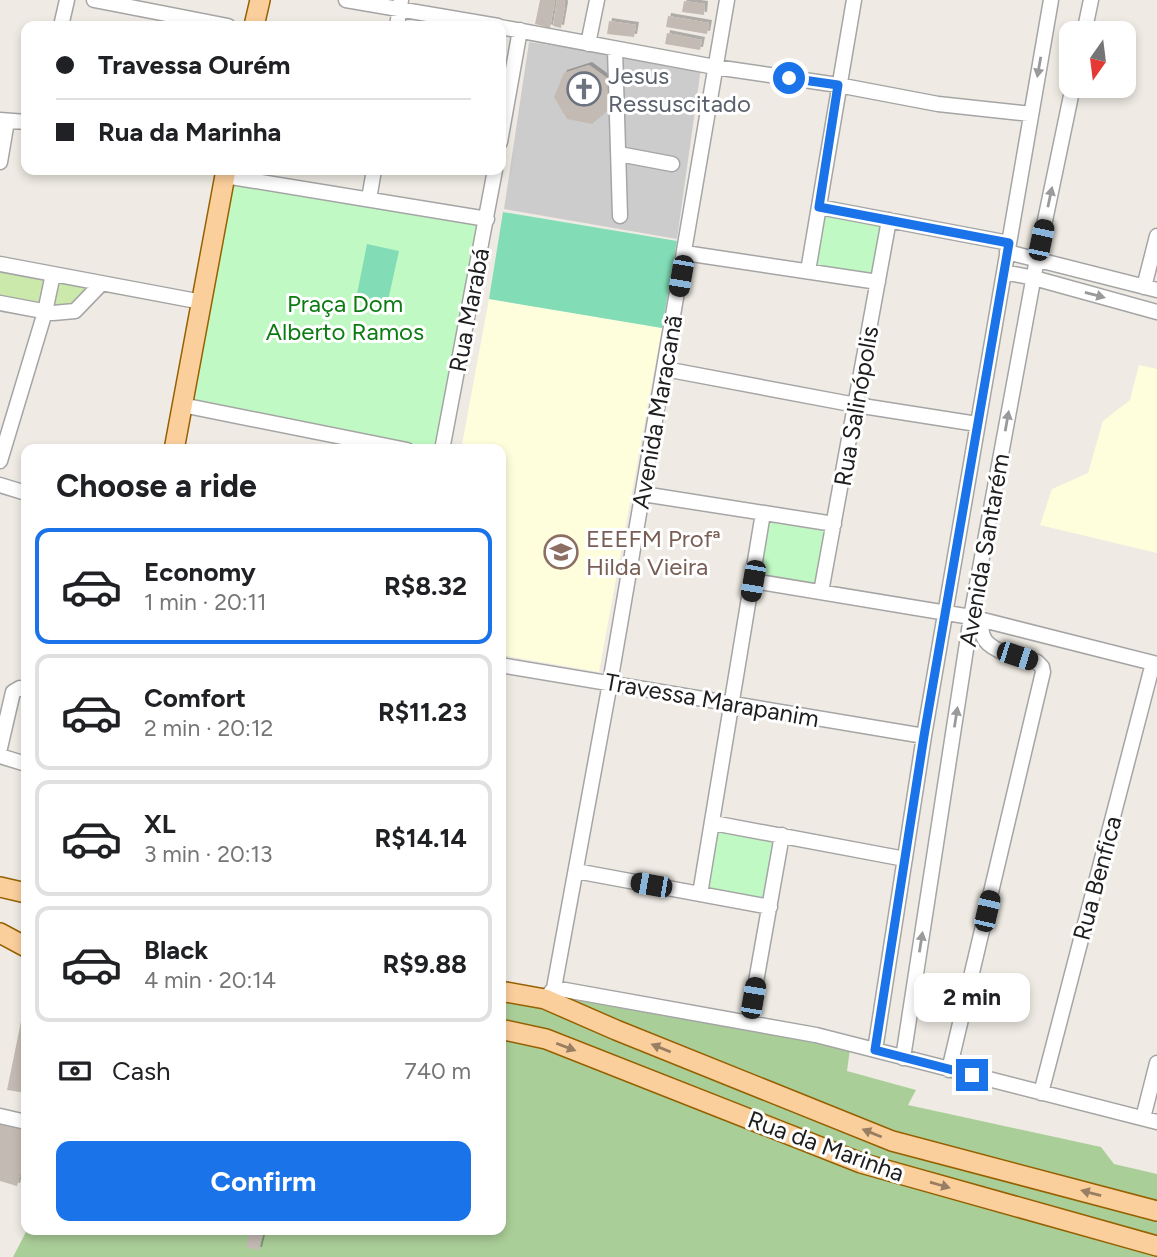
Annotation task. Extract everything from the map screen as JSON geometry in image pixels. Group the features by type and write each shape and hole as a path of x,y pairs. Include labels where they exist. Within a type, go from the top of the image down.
{"main road":[{"path":"255,21 260,0"},
{"path":"175,444 225,175"},
{"path":"0,887 21,892"},
{"path":"0,933 21,944"},
{"name":"Rua da Marinha","path":"506,991 550,993 617,1030 892,1141 1157,1211"},
{"name":"Rua da Marinha","path":"506,1031 546,1039 861,1163 1157,1246"}],"street":[{"path":"62,21 67,0"},
{"path":"94,0 202,21"},
{"path":"346,0 401,5 472,21"},
{"path":"588,44 597,0"},
{"name":"Avenida Maracanã","path":"550,993 576,871 610,683 727,0"},
{"path":"808,271 854,0"},
{"name":"Avenida Santarém","path":"875,1050 924,736 1051,0"},
{"path":"1087,21 1091,0"},
{"path":"506,28 938,104 1031,114"},
{"path":"506,108 520,30"},
{"path":"615,49 620,216"},
{"name":"Avenida Santarém","path":"903,1058 1037,259 1071,98"},
{"path":"0,162 4,121"},
{"path":"619,154 671,164"},
{"path":"236,175 487,219"},
{"path":"369,199 373,175"},
{"name":"Rua Marabá","path":"443,444 494,175"},
{"path":"819,207 889,220 1008,248 1037,259 1150,288 1157,236"},
{"name":"Rua Salinópolis","path":"821,592 889,220"},
{"path":"685,253 878,282"},
{"path":"0,264 202,302"},
{"path":"1004,272 1157,312"},
{"path":"0,461 53,274"},
{"path":"0,303 53,313 75,310 101,284"},
{"path":"665,369 856,405 977,424"},
{"path":"182,405 375,444"},
{"path":"326,444 328,435"},
{"path":"0,485 21,492"},
{"path":"643,494 834,524"},
{"path":"700,894 763,513"},
{"path":"753,581 976,618 1155,663"},
{"path":"949,1070 1044,672 1037,662 988,643 976,618"},
{"name":"Rua Benfica","path":"1041,1093 1155,663"},
{"name":"Travessa Marapanim","path":"506,666 924,736"},
{"path":"0,748 13,692 21,690"},
{"path":"0,756 21,762"},
{"path":"713,823 905,859"},
{"path":"749,1021 782,835"},
{"path":"576,871 770,907"},
{"name":"Rua da Marinha","path":"550,993 749,1021 1150,1120"},
{"path":"881,1010 898,1018 909,1017"},
{"path":"1150,1120 1157,1063"},
{"path":"0,1116 21,1121"}],"shaded area":[{"path":"529,42 701,68 677,239 504,209"},
{"name":"EEEFM Profª Hilda Vieira","path":"489,299 662,328 599,672 506,656 506,444 462,444"},
{"path":"1139,365 1157,369 1157,553 1040,525 1052,489 1088,473 1103,421 1130,400"}],"green space":[{"name":"Praça Dom Alberto Ramos","path":"225,176 487,219 443,444 377,444 182,405"},
{"path":"819,207 889,220 878,282 808,271"},
{"path":"503,212 677,241 662,328 489,299"},
{"path":"367,244 399,251 387,305 356,299"},
{"path":"0,264 101,284 75,311 0,303"},
{"path":"763,513 834,524 821,592 753,581"},
{"path":"713,823 782,835 770,907 700,894"},
{"path":"506,986 850,1049 847,1071 916,1090 908,1105 1101,1147 1114,1164 1157,1174 1157,1257 13,1257 24,1235 506,1235"}],"building":[{"path":"540,0 555,0 550,28 535,24"},
{"path":"557,0 564,0 565,5 561,28 553,26"},
{"path":"684,1 705,4 704,15 682,12"},
{"path":"668,16 709,23 707,34 666,27"},
{"path":"609,21 636,25 634,37 607,34"},
{"path":"667,33 702,40 700,50 665,44"},
{"name":"Jesus Ressuscitado","path":"589,65 611,81 612,107 592,124 567,119 554,97 564,73"},
{"path":"21,1022 21,1092 7,1090"},
{"path":"0,1123 21,1129 21,1170 17,1186 0,1181"},
{"path":"249,1235 263,1235 259,1250 246,1247"}],"place":[{"name":"Jesus Ressuscitado","path":"584,89"},
{"name":"EEEFM Profª Hilda Vieira","path":"561,552"}],"route":[{"path":"789,78 838,85 819,207 1009,243 924,736 875,1050 972,1075"}]}
